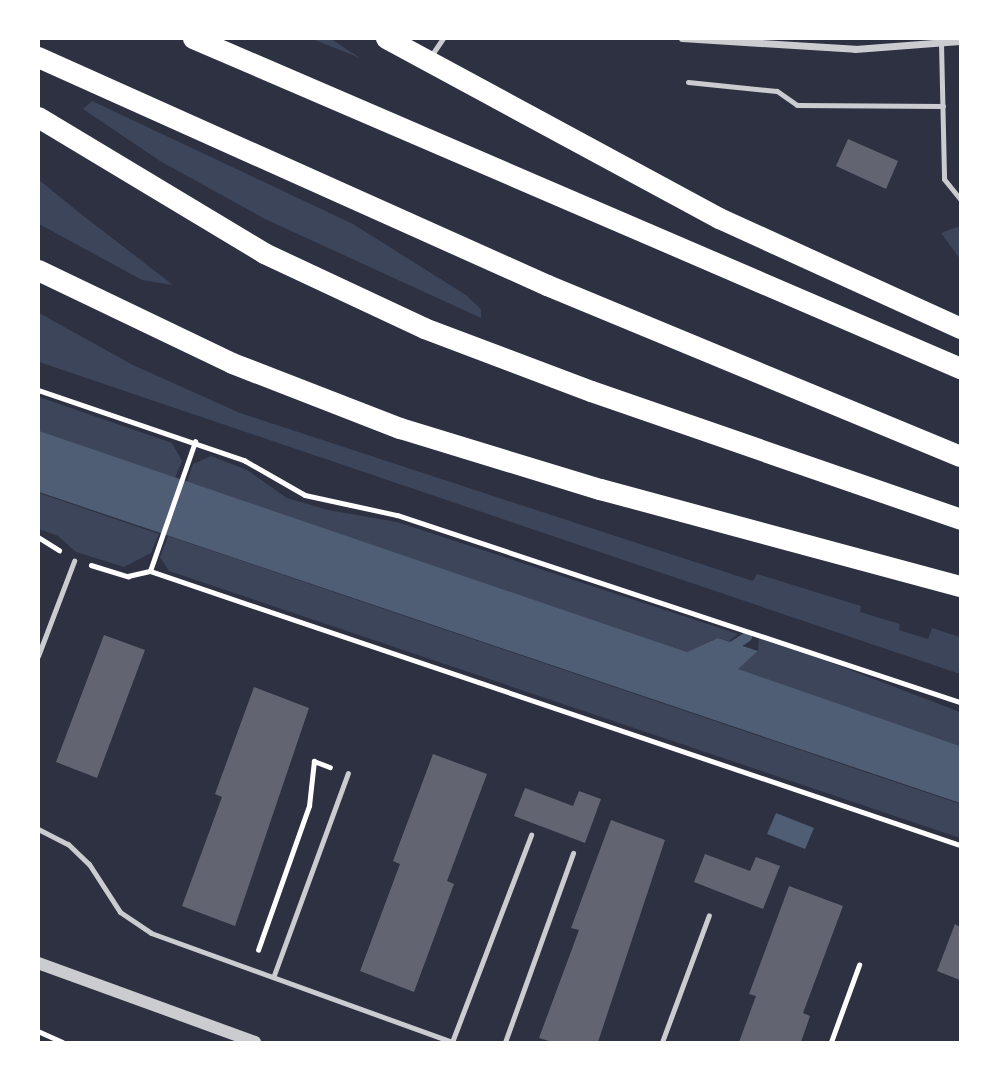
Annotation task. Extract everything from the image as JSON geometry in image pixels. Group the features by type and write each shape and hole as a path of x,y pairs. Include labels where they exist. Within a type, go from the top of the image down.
{"highway":[{"path":"193,38 961,368"},
{"path":"386,38 719,218 961,328"},
{"path":"38,57 547,285 961,456"},
{"path":"38,117 264,253 424,328 638,408 961,519"},
{"path":"38,270 232,363 400,428 600,489 961,586"}],"street":[{"path":"682,38 856,49 961,41"},
{"path":"38,963 255,1042"}],"lane":[{"path":"426,62 443,38"},
{"path":"942,43 944,179 961,199"},
{"path":"688,82 777,91 797,104 943,106"},
{"path":"38,656 75,561"},
{"path":"274,975 348,773"},
{"path":"38,829 68,844 89,864 120,912 151,933 274,975 452,1042 531,835"},
{"path":"505,1042 573,853"},
{"path":"662,1042 709,915"}],"path":[{"path":"38,390 244,460 304,495 397,515 961,702"},
{"path":"150,571 195,442"},
{"path":"75,561 128,576 150,571 961,845"},
{"path":"258,950 309,806 314,761 348,773"},
{"path":"831,1042 859,965"},
{"path":"38,1031 63,1042"}],"shaded area":[{"path":"312,39 331,39 360,58"},
{"path":"92,101 353,224 466,295 481,309 481,318 265,219 160,161 83,109"},
{"path":"39,180 173,285 142,280 39,224"},
{"path":"960,226 960,259 941,233"},
{"path":"39,313 133,365 240,413 753,581 757,574 861,606 860,612 900,624 899,630 928,639 932,628 960,637 960,674 39,362"},
{"path":"39,397 172,443 182,461 175,478 39,432"},
{"path":"39,431 687,652 718,638 758,651 738,669 960,746 960,803 39,492"},
{"path":"211,456 247,470 287,498 328,510 397,522 738,634 729,641 718,638 687,652 187,482 193,464"},
{"path":"39,493 159,534 151,553 124,567 76,552 58,536 39,529"},
{"path":"168,536 960,804 960,838 169,571 160,557"},
{"path":"759,635 960,712 960,746 737,669 758,651"},
{"path":"776,813 814,828 805,849 767,834"}],"building":[{"path":"848,139 898,161 886,189 836,166"},
{"path":"104,635 145,650 97,778 56,762"},
{"path":"254,687 309,708 235,926 182,906 222,797 215,794"},
{"path":"433,754 487,774 447,881 454,884 414,992 360,971 400,864 393,861"},
{"path":"525,788 573,806 579,791 601,799 585,843 514,816"},
{"path":"611,820 665,840 598,1042 552,1042 539,1038 579,930 571,928"},
{"path":"705,854 750,871 756,857 780,866 763,909 694,882"},
{"path":"789,886 843,906 803,1013 810,1016 801,1042 739,1042 756,996 749,994"},
{"path":"955,924 960,927 960,980 937,971"}],"waterway":[{"path":"727,650 747,637"}]}
